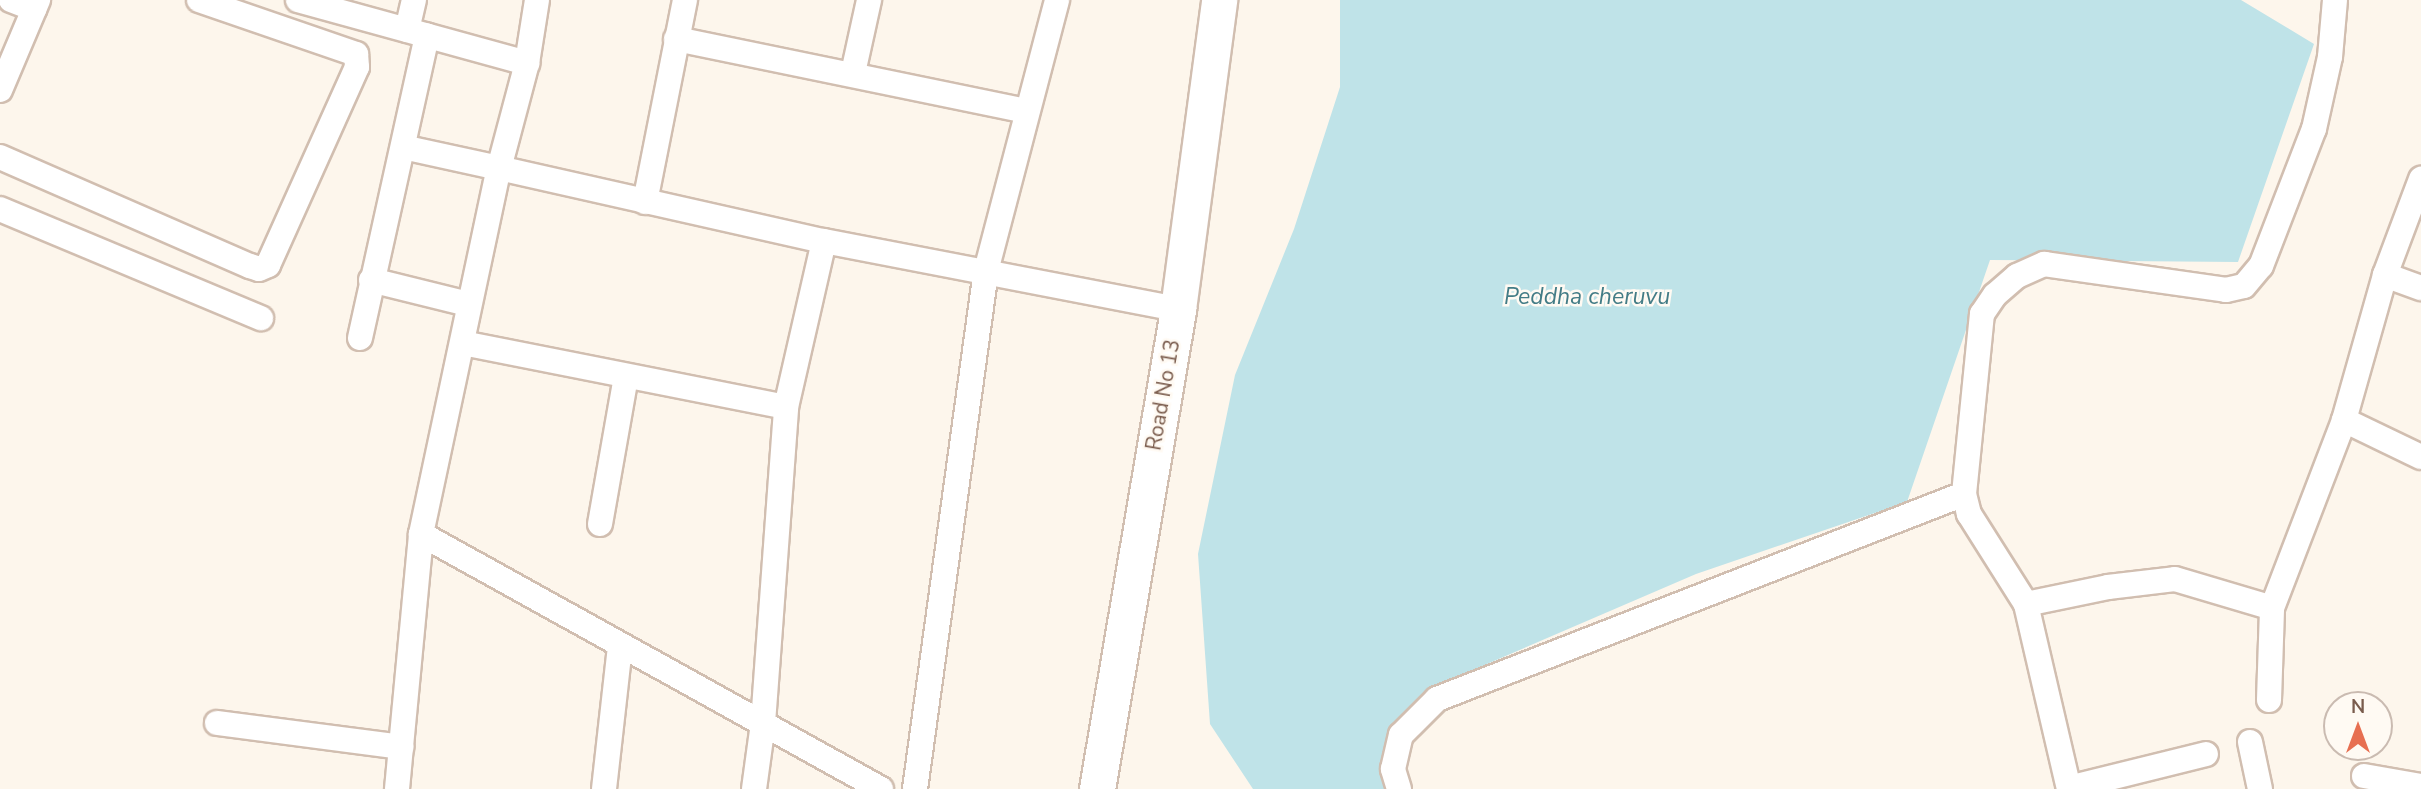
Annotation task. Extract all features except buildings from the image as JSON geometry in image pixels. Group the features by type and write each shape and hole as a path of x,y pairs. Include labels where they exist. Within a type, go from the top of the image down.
{"street":[{"path":"0,15 9,0 36,5 0,90"},
{"path":"0,157 259,270 268,265 358,67 356,54 199,0"},
{"path":"298,0 527,62"},
{"path":"360,338 403,147 417,32 414,0"},
{"path":"397,789 421,534 463,343 468,304 527,62 537,0"},
{"path":"645,202 685,0"},
{"path":"853,73 869,0"},
{"path":"915,789 986,271 1057,0"},
{"name":"Road No 13","path":"1097,789 1178,309 1219,0"},
{"path":"2206,754 2069,789 2026,604 1969,514 1964,494 1982,314 1995,295 2017,276 2044,264 2226,290 2244,286 2261,266 2314,129 2330,57 2335,0"},
{"path":"676,39 853,73 1027,111"},
{"path":"403,147 824,242 1178,309"},
{"path":"2269,700 2272,608 2344,420 2385,275 2421,179"},
{"path":"0,209 261,318"},
{"path":"754,789 763,723 786,407 824,242"},
{"path":"2385,275 2421,288"},
{"path":"372,280 468,304"},
{"path":"463,343 786,407"},
{"path":"600,524 626,376"},
{"path":"2344,420 2421,457"},
{"path":"1399,789 1393,769 1401,735 1437,699 1964,494"},
{"path":"421,534 881,789"},
{"path":"2026,604 2108,587 2175,579 2272,608"},
{"path":"604,789 620,646"},
{"path":"217,723 401,747"},
{"path":"2250,742 2260,789"},
{"path":"2364,776 2421,786"}],"water":[{"name":"Peddha cheruvu","path":"1340,0 2241,0 2314,44 2238,262 1990,260 1907,502 1696,574 1431,688 1397,789 1253,789 1210,724 1198,554 1235,375 1294,229 1340,87"}]}
